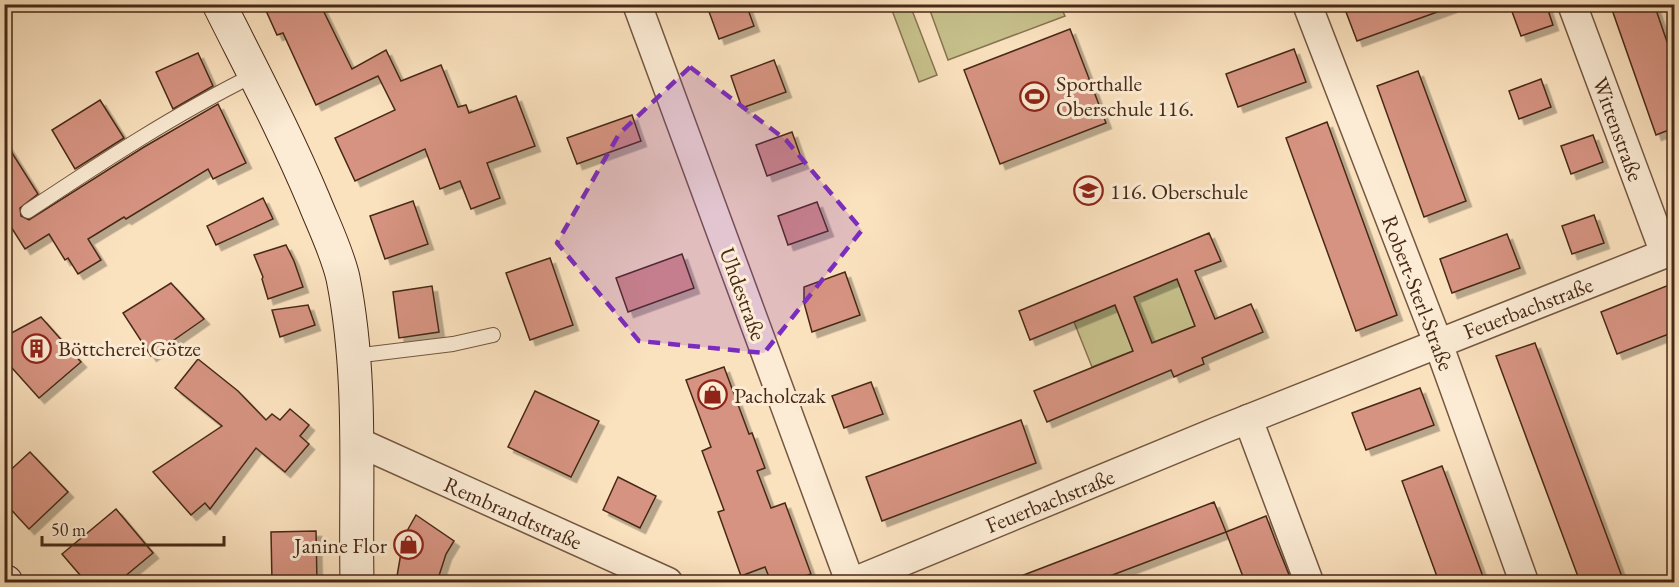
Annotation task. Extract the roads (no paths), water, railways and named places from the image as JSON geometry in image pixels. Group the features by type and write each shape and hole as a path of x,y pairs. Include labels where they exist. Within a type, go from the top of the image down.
{"street":[{"path":"219,4 299,166 328,234 342,276 352,356 358,442 357,582"},
{"name":"Uhdestraße","path":"637,4 851,582"},
{"name":"Robert-Sterl-Straße","path":"1307,4 1438,344 1524,582"},
{"name":"Wittenstraße","path":"1572,4 1670,256"},
{"name":"Feuerbachstraße","path":"851,582 1248,419 1670,256"},
{"path":"1248,419 1309,582"},
{"name":"Rembrandtstraße","path":"358,442 668,582"}],"lane":[{"path":"28,211 199,102 254,75"},
{"path":"352,356 453,344 493,336"}],"place":[{"name":"Sporthalle Oberschule 116.","path":"1035,96"},
{"name":"116. Oberschule","path":"1089,191"},
{"name":"Böttcherei Götze","path":"37,348"},
{"name":"Pacholczak","path":"713,395"},
{"name":"Janine Flor","path":"408,545"}]}
